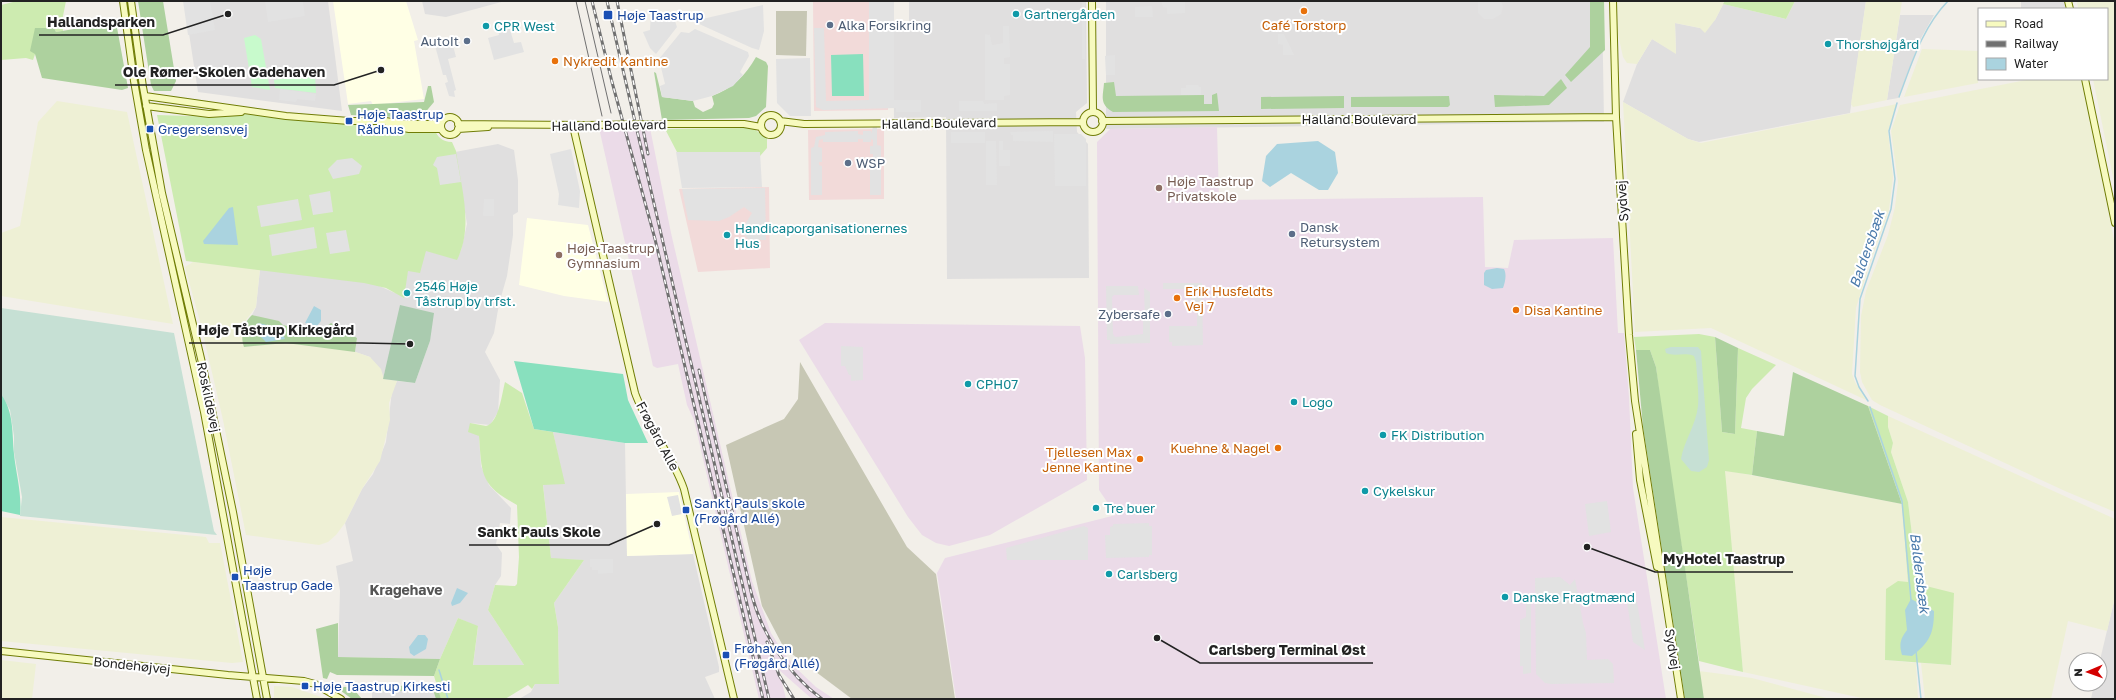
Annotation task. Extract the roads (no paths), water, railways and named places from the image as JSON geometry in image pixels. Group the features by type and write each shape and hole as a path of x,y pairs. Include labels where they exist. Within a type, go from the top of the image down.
{"street":[{"name":"Roskildevej","path":"123,1 134,81 146,150 204,412 257,699"},
{"name":"Roskildevej","path":"131,1 146,106 162,193 203,368 233,512 267,699"},
{"path":"1092,1 1093,112"},
{"name":"Sydvej","path":"1613,1 1616,117 1629,335 1635,401 1636,445 1640,480 1653,551 1665,600 1681,699"},
{"path":"2085,80 2115,223"},
{"path":"145,96 286,116 441,126"},
{"path":"146,106 209,114 247,111"},
{"path":"1093,112 1099,115 1102,121 1100,128 1093,132 1087,130 1083,122 1086,114 1093,112"},
{"path":"771,115 776,116 780,124 777,132 771,134 766,133 762,124 766,116 771,115"},
{"name":"Halland Boulevard","path":"1102,121 1616,117"},
{"path":"450,118 455,119 458,127 453,135 449,135 444,133 441,126 445,119 450,118"},
{"name":"Halland Boulevard","path":"780,124 1083,122"},
{"name":"Halland Boulevard","path":"458,127 762,124"},
{"name":"Frøgård Alle","path":"574,126 635,393 645,416 675,466 684,489 734,699"},
{"name":"Bondehøjvej","path":"1,651 264,678"},
{"path":"264,678 304,681 315,684 341,699"}],"water":[{"path":"1318,141 1335,152 1338,173 1328,190 1319,190 1291,173 1270,187 1262,181 1266,156 1277,144"},
{"path":"233,207 238,245 204,244 203,241 229,208"},
{"path":"1497,268 1504,269 1506,276 1503,288 1492,289 1484,285 1484,273 1486,270"},
{"path":"314,306 321,310 321,321 317,326 305,323"},
{"path":"258,323 278,329 285,339 266,342 255,331"},
{"path":"457,588 468,593 460,603 452,606 451,603"},
{"path":"1911,599 1934,611 1933,625 1930,636 1923,646 1912,656 1902,655 1900,645 1907,630 1905,610"},
{"path":"418,635 425,635 428,639 426,649 414,656 410,653 409,647"}],"waterway":[{"name":"Baldersbæk","path":"1899,97 1924,34 1939,11 1948,1"},
{"name":"Baldersbæk","path":"1868,401 1859,387 1855,376 1860,299 1891,209 1895,179 1889,131 1897,103"},
{"name":"Baldersbæk","path":"1870,407 1902,501 1911,600"},
{"name":"Baldersbæk","path":"1916,651 1921,699"},
{"path":"439,670 448,699"}],"tram line":[{"path":"576,1 602,116"},
{"path":"585,1 611,113"}],"railway":[{"path":"592,1 612,82 655,239 763,699"},
{"path":"607,1 769,699"},
{"path":"617,1 648,154"},
{"path":"699,370 752,596 757,611 770,640 778,653 798,678 822,699"},
{"path":"767,642 779,675 794,699"}],"place":[{"name":"Café Torstorp","path":"1304,11"},
{"name":"Hallandsparken","path":"228,14"},
{"name":"Gartnergården","path":"1016,14"},
{"name":"Høje Taastrup","path":"608,15"},
{"name":"Alka Forsikring","path":"830,25"},
{"name":"CPR West","path":"486,26"},
{"name":"AutoIt","path":"467,41"},
{"name":"Thorshøjgård","path":"1828,44"},
{"name":"Nykredit Kantine","path":"555,61"},
{"name":"Ole Rømer-Skolen Gadehaven","path":"381,70"},
{"name":"Høje Taastrup Rådhus","path":"349,121"},
{"name":"Gregersensvej","path":"150,129"},
{"name":"WSP","path":"848,163"},
{"name":"Høje Taastrup Privatskole","path":"1159,188"},
{"name":"Dansk Retursystem","path":"1292,234"},
{"name":"Handicaporganisationernes Hus","path":"727,235"},
{"name":"Høje-Taastrup Gymnasium","path":"559,255"},
{"name":"2546 Høje Tåstrup by trfst.","path":"407,293"},
{"name":"Erik Husfeldts Vej 7","path":"1177,298"},
{"name":"Disa Kantine","path":"1516,310"},
{"name":"Zybersafe","path":"1168,314"},
{"name":"Høje Tåstrup Kirkegård","path":"410,344"},
{"name":"CPH07","path":"968,384"},
{"name":"Logo","path":"1294,402"},
{"name":"FK Distribution","path":"1383,435"},
{"name":"Kuehne & Nagel","path":"1278,448"},
{"name":"Tjellesen Max Jenne Kantine","path":"1140,459"},
{"name":"Cykelskur","path":"1365,491"},
{"name":"Tre buer","path":"1096,508"},
{"name":"Sankt Pauls skole (Frøgård Allé)","path":"686,510"},
{"name":"Sankt Pauls Skole","path":"657,524"},
{"name":"MyHotel Taastrup","path":"1587,547"},
{"name":"Carlsberg","path":"1109,574"},
{"name":"Høje Taastrup Gade","path":"235,577"},
{"name":"Danske Fragtmænd","path":"1505,597"},
{"name":"Carlsberg Terminal Øst","path":"1157,638"},
{"name":"Frøhaven (Frøgård Allé)","path":"726,655"},
{"name":"Høje Taastrup Kirkesti","path":"305,686"}],"district":[{"name":"Kragehave","path":"406,590"}]}
